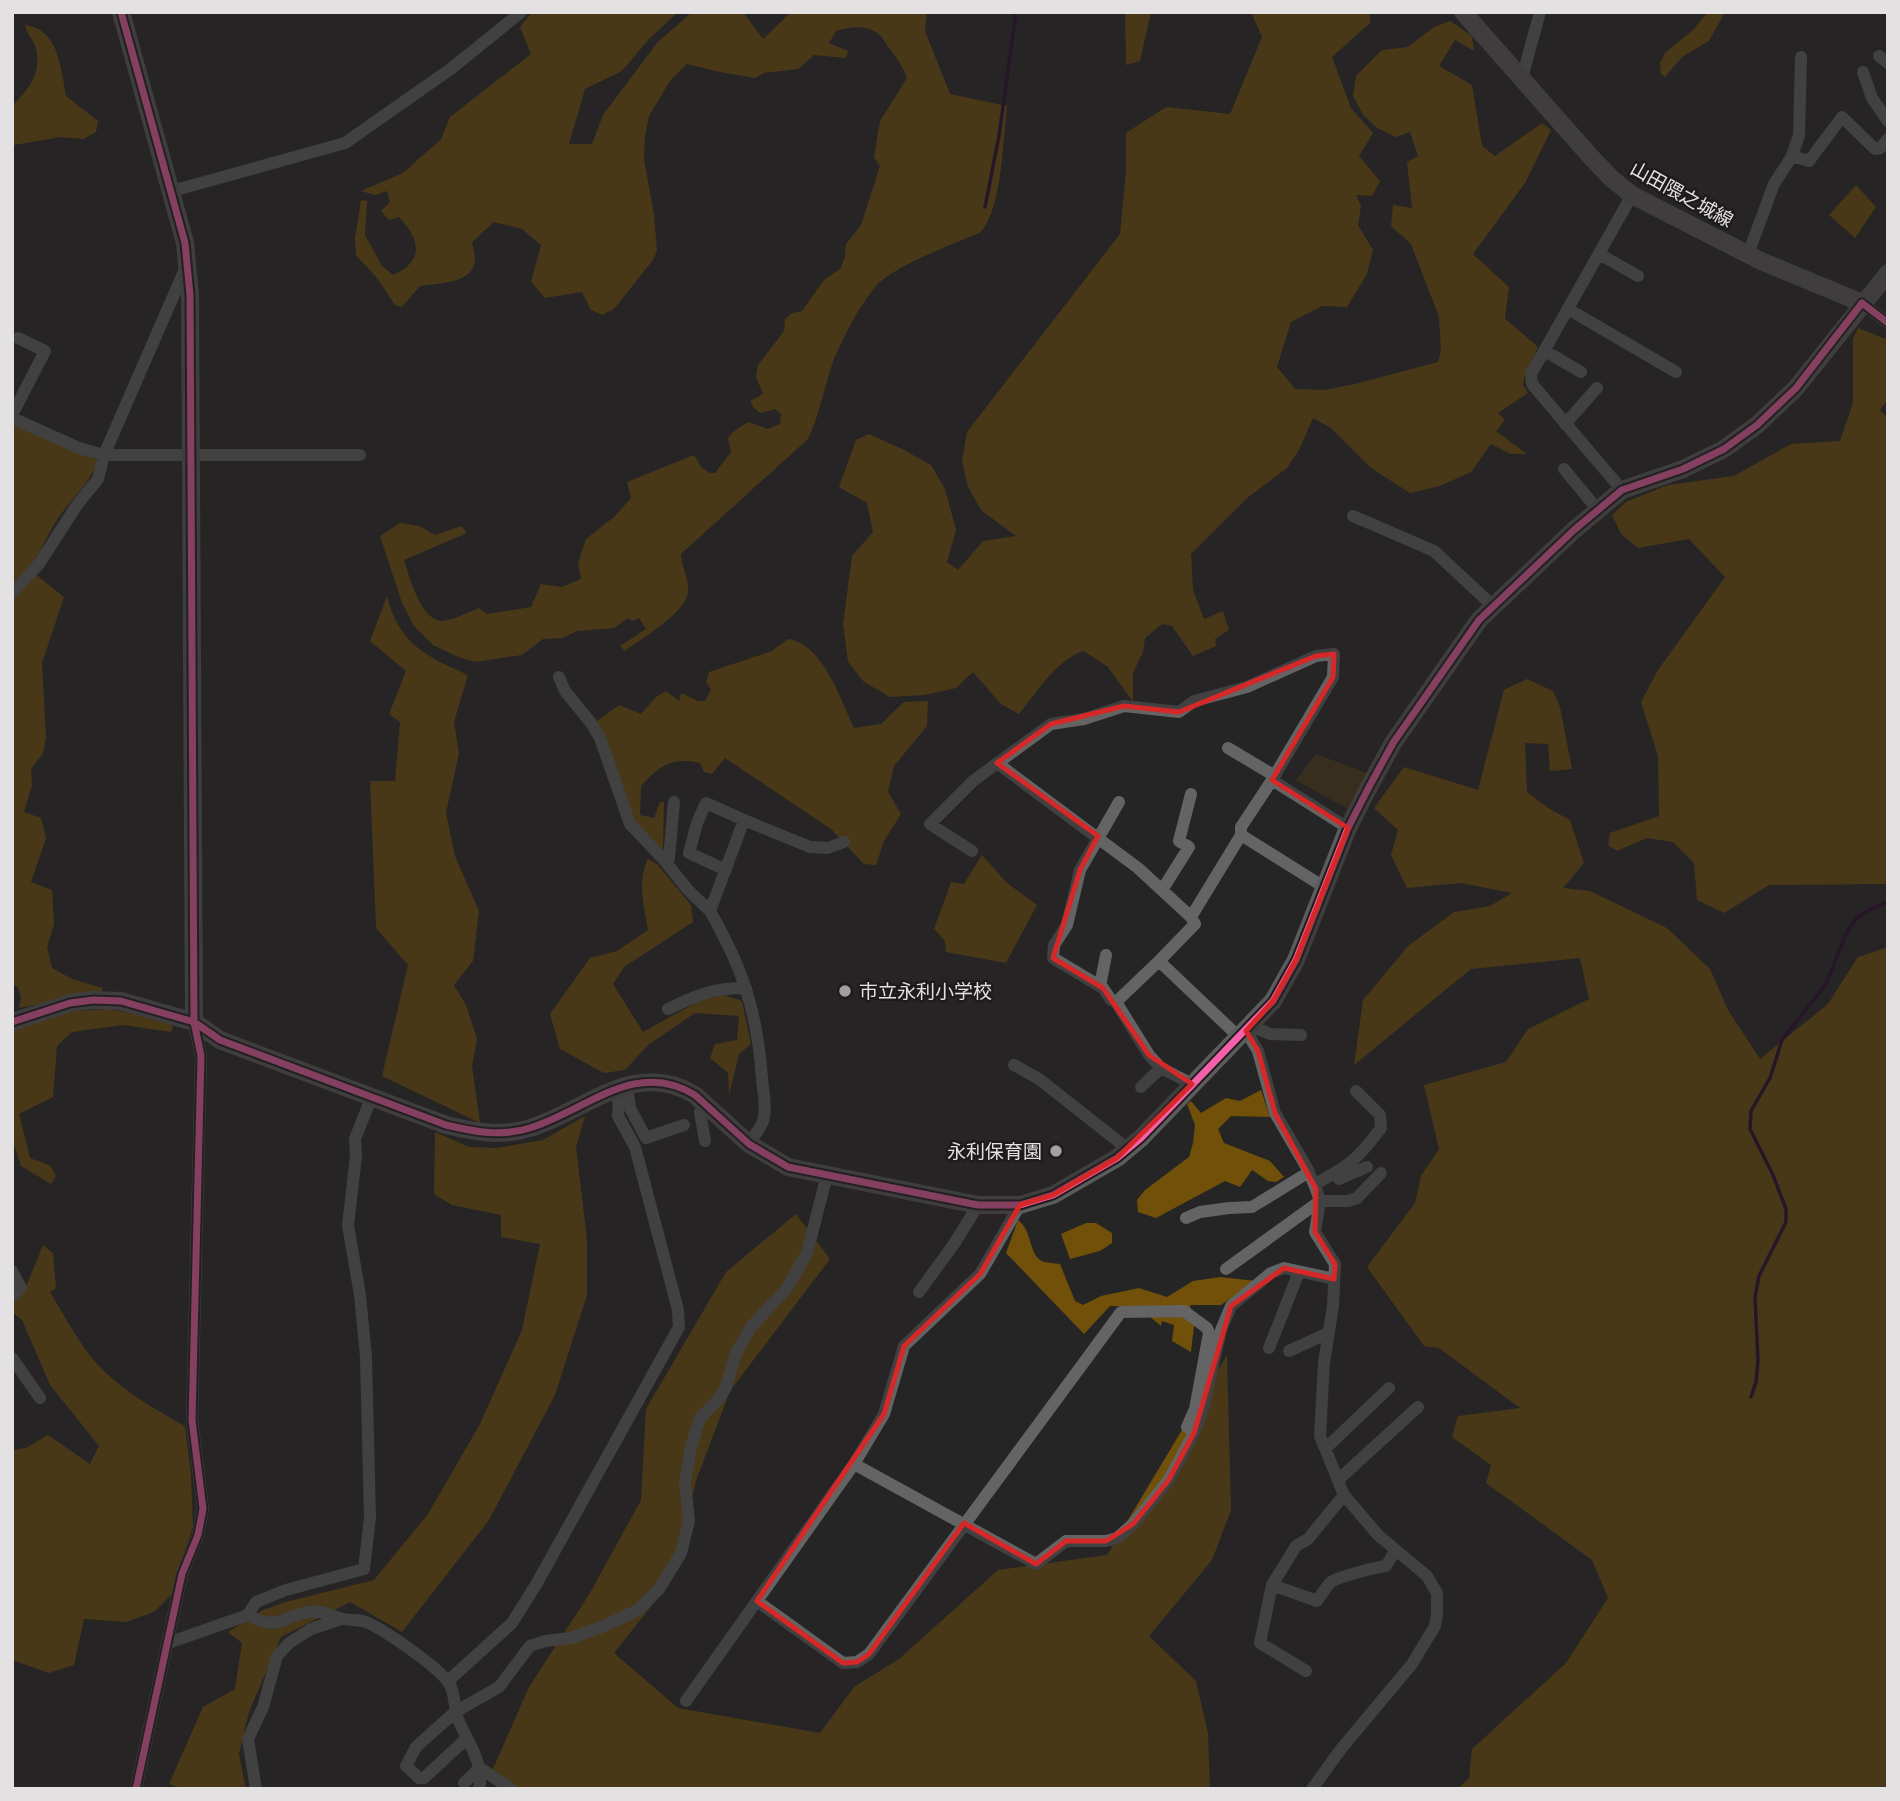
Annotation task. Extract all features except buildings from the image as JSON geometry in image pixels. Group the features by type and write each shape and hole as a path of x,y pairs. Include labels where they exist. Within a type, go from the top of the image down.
{"street":[{"path":"121,12 186,243 190,295 194,1022 201,1056 192,1420 202,1509 198,1535 182,1574 136,1789"},
{"path":"172,191 345,143 452,68 521,12"},
{"name":"山田隈之城線","path":"1463,12 1612,179 1632,195 1748,254 1862,303"},
{"path":"1522,78 1540,12"},
{"path":"1748,254 1774,184 1792,156 1798,135 1801,57"},
{"path":"1863,72 1872,98 1888,121"},
{"path":"1792,156 1809,161 1842,117 1875,149 1880,148 1888,139"},
{"path":"1622,490 1532,384 1531,374 1632,195"},
{"path":"1599,254 1637,276"},
{"path":"12,593 39,564 77,505 98,479 104,455 187,264"},
{"path":"12,1022 70,1003 121,1001 194,1022 220,1040 446,1125 478,1133 506,1133 532,1128 619,1088 659,1081 673,1084 695,1095 749,1144 788,1167 978,1205 1020,1205 1053,1195 1128,1149 1273,1001 1296,960 1348,828 1394,743 1479,620 1622,490 1683,469 1724,449 1757,425 1796,388 1888,273"},
{"path":"1862,303 1888,323"},
{"path":"1568,309 1676,372"},
{"path":"18,338 45,351 12,417 79,448 104,455 360,455"},
{"path":"1545,351 1581,372"},
{"path":"1565,424 1597,388"},
{"path":"1564,469 1598,510"},
{"path":"1353,516 1434,551 1493,606"},
{"path":"972,850 930,824 973,781 1051,724 1084,719 1124,706 1179,712 1194,701 1247,687 1316,656 1334,654 1333,677 1241,827 1241,835 1191,917"},
{"path":"559,677 565,691 600,738 630,824 667,859 688,890 710,911 734,953 752,1007 760,1045 763,1121 749,1144"},
{"path":"1228,748 1348,828"},
{"path":"997,763 1043,799 1098,836 1162,890 1195,924 1116,1002"},
{"path":"1162,890 1189,847 1179,841 1191,793"},
{"path":"667,859 674,802"},
{"path":"1119,802 1080,870 1067,925 1054,945 1053,958 1100,986 1111,1000 1116,1002 1149,1055 1161,1068 1192,1084"},
{"path":"689,853 706,803 810,847 828,848 844,842"},
{"path":"710,911 744,820"},
{"path":"1241,835 1324,887"},
{"path":"667,859 678,853 689,853 726,870"},
{"path":"1100,986 1106,955"},
{"path":"1159,961 1245,1032 1258,1051 1275,1113 1315,1187 1315,1232 1335,1264 1321,1436 1344,1495 1395,1551 1427,1576 1437,1593 1435,1626 1412,1664 1341,1749 1312,1789"},
{"path":"668,1009 696,995 721,988 746,988"},
{"path":"1245,1032 1301,1035"},
{"path":"1014,1065 1039,1079 1128,1149"},
{"path":"1141,1087 1161,1068"},
{"path":"619,1088 646,1138 684,1125"},
{"path":"448,1681 512,1623 537,1583 679,1327 678,1310 635,1147 618,1116 619,1088"},
{"path":"1226,1269 1315,1187 1361,1154 1381,1128 1380,1115 1356,1091"},
{"path":"168,1643 248,1615 257,1601 286,1590 364,1569 370,1517 366,1357 360,1295 348,1225 356,1156 355,1139 372,1096"},
{"path":"705,1104 700,1112 705,1141"},
{"path":"1186,1218 1200,1212 1252,1207 1367,1167"},
{"path":"1315,1187 1348,1201 1357,1198 1381,1173"},
{"path":"466,1739 424,1778 419,1778 405,1766 416,1747 455,1712 499,1687 530,1646 571,1638 604,1626 638,1610 659,1589 681,1553 689,1521 685,1483 691,1447 700,1418 726,1387 736,1353 751,1326 787,1288 801,1265 807,1253 827,1175"},
{"path":"919,1292 978,1205"},
{"path":"686,1701 854,1464 884,1413 904,1346 981,1274 1020,1205"},
{"path":"854,1464 1035,1564 1066,1541 1106,1541 1116,1538 1133,1524 1168,1481 1194,1433 1203,1408 1221,1331 1231,1306 1271,1273 1284,1268 1334,1279"},
{"path":"12,1271 21,1288 12,1296"},
{"path":"1269,1348 1299,1272"},
{"path":"757,1601 843,1663 857,1662 869,1654 1121,1312 1184,1311 1208,1328 1195,1409 1187,1427"},
{"path":"1289,1352 1328,1333"},
{"path":"12,1358 40,1398"},
{"path":"1326,1448 1389,1388"},
{"path":"1339,1480 1418,1407"},
{"path":"1306,1671 1260,1643 1272,1585 1296,1546 1308,1539 1344,1495"},
{"path":"1272,1585 1317,1601 1332,1581 1361,1573 1370,1567 1387,1566 1395,1551"},
{"path":"248,1615 265,1624 282,1622 309,1612 328,1613 341,1619 365,1622 428,1663 448,1681 454,1693 455,1712 482,1775 479,1789"},
{"path":"256,1789 248,1739 263,1707 278,1657 289,1643 311,1629 341,1619"},
{"path":"464,1783 480,1768"},
{"path":"480,1768 511,1789"}],"highlighted area":[{"path":"1334,654 1333,677 1272,780 1348,828 1296,960 1273,1001 1246,1031 1258,1051 1275,1113 1316,1189 1315,1232 1335,1264 1334,1279 1284,1268 1231,1306 1194,1433 1168,1481 1133,1524 1106,1541 1066,1541 1036,1564 964,1523 869,1654 857,1662 843,1663 757,1601 884,1414 904,1346 980,1274 1020,1205 1053,1195 1117,1158 1192,1084 1149,1055 1103,988 1053,958 1080,870 1098,836 997,763 1051,724 1124,706 1179,712 1316,656"}],"shaded area":[{"path":"532,12 678,12 649,39 622,71 585,89 569,144 592,144 603,115 657,43 692,12 743,12 763,39 791,12 927,12 925,31 950,94 1007,106 1003,154 993,207 981,232 910,263 876,286 858,312 837,353 808,439 681,554 688,592 679,609 671,617 625,651 620,646 646,629 639,618 632,621 628,618 614,628 577,631 563,638 543,639 522,655 475,662 433,645 414,626 402,603 380,536 400,523 419,526 435,535 461,526 467,533 404,560 417,596 434,619 450,620 479,608 487,614 531,607 541,584 562,587 581,579 578,563 586,539 615,516 631,498 627,482 694,455 702,468 715,473 731,452 728,438 733,432 748,422 768,429 780,424 781,414 775,409 760,413 750,401 763,394 756,377 758,365 784,331 785,319 792,313 802,311 824,280 840,269 846,244 861,225 880,166 874,157 880,121 907,78 898,59 880,35 859,27 836,31 829,43 848,51 846,58 814,55 798,69 764,73 755,78 687,64 670,81 649,116 645,136 644,159 657,250 653,260 614,309 602,315 591,310 582,292 545,298 531,282 541,245 522,229 494,222 472,242 475,259 469,273 454,281 420,286 402,307 395,305 377,278 356,255 355,238 361,200 367,201 365,235 382,266 393,275 410,263 416,249 415,241 399,217 389,220 381,211 390,202 387,191 375,195 361,191 403,173 441,139 450,117 531,54 520,27"},
{"path":"1125,12 1151,12 1140,61 1126,65"},
{"path":"1251,12 1370,12 1370,23 1332,57 1351,108 1373,133 1359,156 1380,181 1372,196 1356,195 1361,206 1358,225 1373,250 1367,274 1347,307 1322,306 1291,322 1277,367 1295,389 1324,390 1355,384 1438,362 1441,351 1439,317 1411,244 1391,226 1393,205 1412,208 1407,162 1418,156 1410,132 1396,137 1377,128 1363,115 1353,96 1356,76 1382,50 1408,47 1434,27 1450,21 1472,36 1474,51 1455,40 1439,66 1472,85 1482,146 1495,156 1542,123 1551,130 1525,183 1473,254 1509,287 1505,319 1538,347 1525,375 1523,385 1528,393 1498,413 1505,420 1496,431 1527,454 1511,454 1491,444 1471,472 1440,486 1410,493 1371,468 1331,428 1313,418 1299,450 1287,468 1247,498 1191,554 1193,590 1204,619 1223,611 1229,630 1215,639 1216,646 1193,656 1172,626 1162,624 1145,638 1143,652 1133,673 1133,702 1108,667 1084,651 1056,669 1019,714 1001,704 973,672 956,688 925,695 890,697 864,682 848,662 843,624 852,556 873,532 867,503 839,487 856,440 869,434 931,465 945,489 956,530 947,562 958,570 983,541 1016,536 982,511 968,487 962,461 967,432 1120,234 1126,170 1126,133 1166,107 1230,114 1262,37"},
{"path":"1708,12 1725,12 1709,41 1682,57 1665,77 1661,74 1660,63 1665,53 1693,30"},
{"path":"25,25 36,28 52,42 60,63 66,96 98,121 96,132 83,139 61,137 14,145 12,143 12,106 29,86 37,63 35,45"},
{"path":"1856,185 1876,207 1855,238 1829,215"},
{"path":"1858,328 1888,340 1888,400 1880,410 1888,418 1888,884 1769,885 1724,913 1697,900 1694,863 1673,842 1647,838 1617,851 1608,845 1610,833 1659,816 1658,756 1641,702 1658,670 1725,577 1689,539 1638,548 1621,534 1612,515 1626,502 1668,485 1734,476 1791,444 1840,441 1853,403 1853,339"},
{"path":"12,424 98,460 85,484 62,512 29,569 64,597 42,663 46,737 43,753 31,769 32,785 24,812 41,818 46,838 31,882 52,890 54,924 47,947 52,968 72,979 102,988 102,994 19,1008 21,997 18,987 12,984"},
{"path":"387,596 399,626 416,646 468,675 454,722 459,753 446,813 455,856 479,911 473,961 454,985 466,1005 477,1039 472,1066 480,1123 382,1076 408,965 376,928 370,781 395,781 400,722 389,714 406,671 370,641"},
{"path":"788,639 800,643 821,662 837,689 854,728 881,724 904,702 928,701 927,726 894,766 888,792 901,814 884,841 876,865 864,864 831,829 725,758 712,774 704,772 700,763 682,761 667,764 641,786 640,815 654,818 660,802 664,802 663,850 657,848 634,823 596,722 619,705 641,714 656,697 666,691 679,701 681,693 698,701 705,701 711,690 706,682 709,672 772,651"},
{"path":"1527,679 1553,691 1560,707 1572,769 1550,771 1548,744 1525,743 1527,792 1570,820 1584,863 1563,888 1590,891 1667,928 1710,969 1728,1010 1760,1059 1828,1004 1858,957 1888,947 1888,1789 1457,1789 1469,1778 1472,1749 1566,1663 1608,1598 1592,1560 1486,1483 1491,1465 1452,1437 1458,1416 1520,1408 1439,1348 1424,1346 1367,1267 1415,1203 1421,1176 1439,1149 1424,1085 1506,1062 1528,1029 1589,999 1580,958 1471,969 1354,1065 1363,1000 1408,946 1454,912 1490,906 1512,893 1461,883 1407,888 1391,855 1398,830 1374,808 1404,767 1478,790 1504,690"},
{"path":"1316,754 1370,774 1351,811 1296,780"},
{"path":"982,855 1007,883 1037,905 1006,963 946,952 945,941 934,929 951,882 964,884"},
{"path":"648,859 657,864 691,905 693,922 624,967 613,984 643,1032 701,1000 724,995 742,1001 751,1044 739,1054 729,1095 728,1073 710,1058 715,1044 737,1040 739,1016 695,1013 648,1045 625,1070 604,1073 560,1049 550,1014 590,958 617,951 648,930 642,885"},
{"path":"111,1009 158,1019 173,1026 171,1032 123,1025 72,1032 57,1046 53,1097 19,1114 30,1158 51,1166 56,1176 51,1184 21,1166 12,1139 12,1029 64,1012"},
{"path":"1261,1090 1270,1117 1231,1116 1218,1129 1224,1143 1270,1161 1284,1177 1276,1182 1268,1181 1252,1170 1240,1187 1225,1181 1156,1218 1138,1212 1137,1200 1145,1190 1189,1157 1195,1125 1187,1104 1191,1101 1201,1113 1226,1098 1240,1101"},
{"path":"585,1116 576,1147 587,1240 587,1295 555,1395 489,1520 402,1632 350,1602 281,1637 249,1712 239,1754 246,1789 182,1789 169,1784 203,1707 235,1689 242,1643 228,1632 261,1611 282,1603 374,1580 428,1514 480,1424 522,1330 540,1244 501,1237 501,1215 452,1205 434,1194 435,1132 469,1147 497,1148 543,1140"},
{"path":"796,1214 830,1259 730,1391 697,1478 668,1585 614,1653 678,1708 820,1733 854,1687 899,1659 998,1570 1107,1555 1227,1355 1231,1510 1212,1560 1149,1636 1196,1681 1208,1733 1210,1789 515,1789 492,1771 529,1687 590,1593 641,1500 646,1409 726,1272"},
{"path":"1018,1220 1026,1230 1034,1253 1044,1262 1060,1264 1075,1301 1083,1305 1101,1296 1139,1288 1167,1297 1193,1281 1220,1277 1256,1281 1221,1305 1190,1305 1194,1326 1191,1352 1172,1341 1174,1325 1162,1321 1161,1326 1138,1307 1110,1306 1084,1334 1006,1253"},
{"path":"1086,1223 1096,1223 1112,1233 1112,1243 1100,1251 1070,1259 1061,1234"},
{"path":"43,1245 53,1253 56,1288 50,1292 88,1353 120,1385 185,1426 191,1474 193,1527 176,1590 154,1612 126,1622 84,1619 74,1665 49,1673 12,1660 12,1450 26,1448 48,1435 90,1464 99,1446 50,1385 22,1320 12,1312 12,1302 25,1289"}],"waterway":[{"path":"985,207 999,136 1016,12"},
{"path":"1751,1397 1756,1382 1758,1360 1755,1297 1759,1276 1786,1222 1786,1209 1773,1175 1750,1129 1751,1111 1770,1078 1782,1040 1826,984 1846,934 1857,917 1888,901"}],"cycle path":[{"path":"121,12 185,243 190,295 194,1022 201,1056 192,1420 203,1509 198,1535 182,1574 136,1789"},
{"path":"12,1022 70,1003 121,1001 194,1022 220,1040 446,1125 467,1130 519,1131 631,1085 652,1082 673,1085 695,1095 749,1144 788,1167 978,1205 1020,1205 1053,1195 1117,1158 1141,1138 1273,1001 1296,960 1348,828 1369,787 1393,743 1479,620 1574,530 1622,490 1683,469 1724,449 1757,425 1796,388 1862,303 1888,323"}],"place":[{"name":"市立永利小学校","path":"845,991"},
{"name":"永利保育園","path":"1056,1151"}]}
